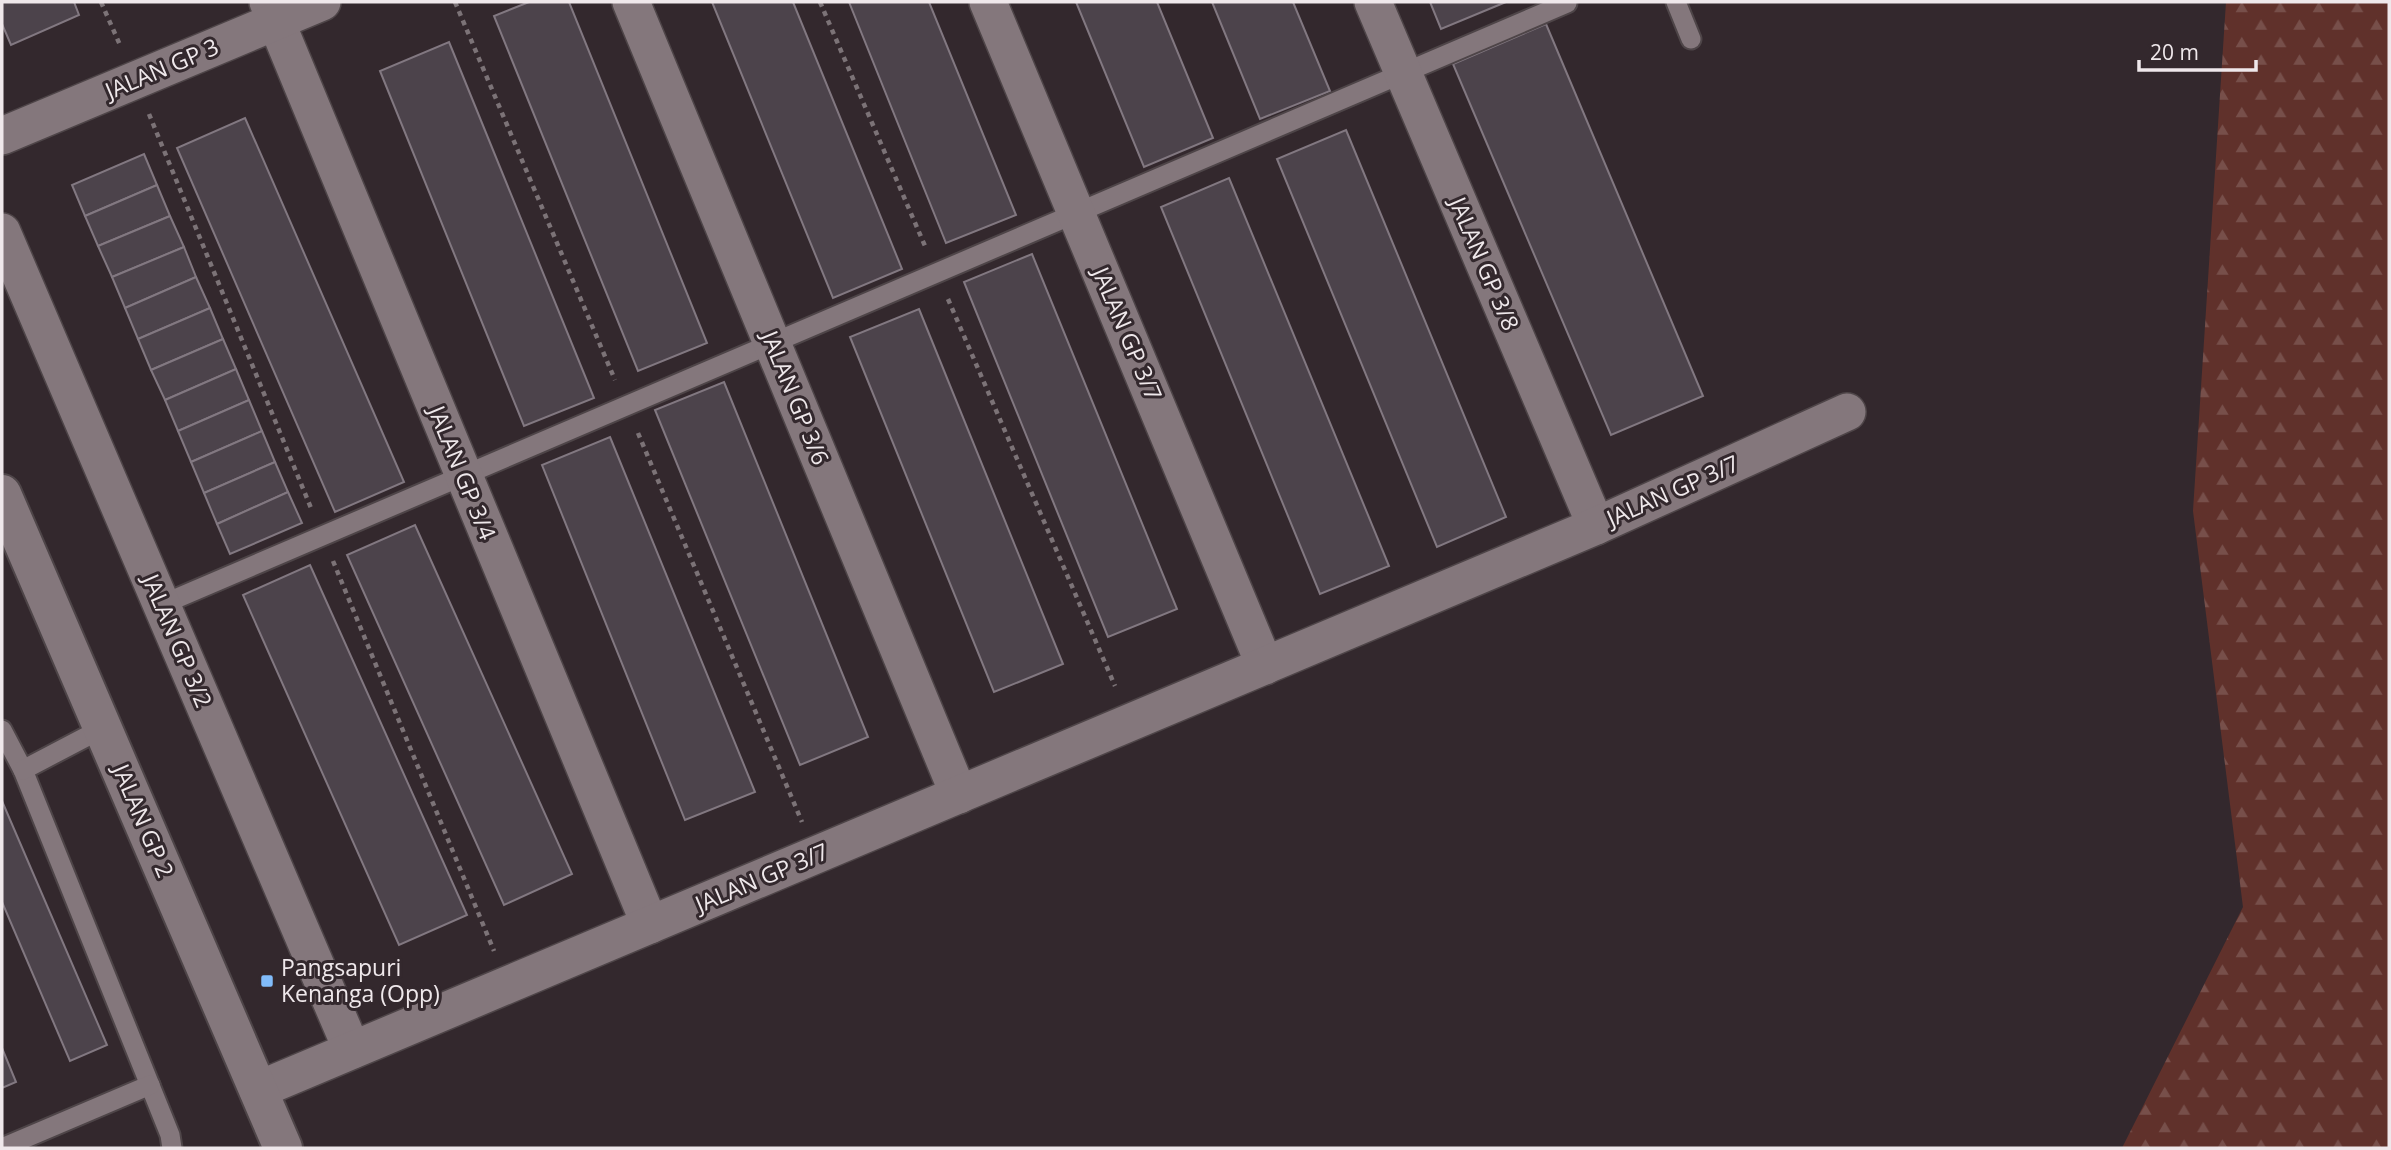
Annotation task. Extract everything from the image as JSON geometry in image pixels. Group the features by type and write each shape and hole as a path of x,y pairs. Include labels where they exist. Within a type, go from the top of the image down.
{"street":[{"name":"JALAN GP 3","path":"2,136 135,80 272,11 322,2"},
{"name":"JALAN GP 3/6","path":"631,2 959,795"},
{"name":"JALAN GP 3/7","path":"988,2 1265,666"},
{"name":"JALAN GP 3/8","path":"1373,2 1596,526"},
{"name":"JALAN GP 3/4","path":"272,11 650,925"},
{"name":"JALAN GP 3/2","path":"2,232 352,1050"},
{"name":"JALAN GP 3/7","path":"258,1090 1596,526 1847,412"},
{"name":"JALAN GP 2","path":"2,494 283,1148"}],"lane":[{"path":"1676,2 1691,39"},
{"path":"161,605 1567,4"},
{"path":"23,770 103,728"},
{"path":"2,730 23,770 170,1135 172,1148"},
{"path":"2,1148 150,1085"}],"path":[{"path":"101,2 508,984"},
{"path":"820,2 1130,723"}],"green space":[{"path":"2226,2 2389,2 2389,1148 2122,1148 2243,907 2193,511"}],"building":[{"path":"2,2 74,2 79,15 11,45 2,24"},
{"path":"529,2 569,2 707,343 638,371 494,16"},
{"path":"712,2 793,2 902,269 833,298"},
{"path":"849,2 929,2 1016,215 946,243"},
{"path":"1076,2 1157,2 1213,138 1144,167"},
{"path":"1212,2 1293,2 1330,91 1260,119"},
{"path":"1430,2 1506,2 1441,29"},
{"path":"1546,24 1703,396 1611,435 1453,64"},
{"path":"449,42 594,398 524,426 380,71"},
{"path":"245,118 404,482 335,512 177,148"},
{"path":"1346,130 1506,517 1437,547 1277,159"},
{"path":"144,154 157,185 85,216 72,185"},
{"path":"1229,178 1389,566 1320,594 1161,207"},
{"path":"157,185 170,216 98,246 85,216"},
{"path":"170,216 184,247 112,277 98,246"},
{"path":"184,247 196,277 125,308 112,277"},
{"path":"1032,254 1177,609 1108,637 964,282"},
{"path":"196,277 210,308 138,339 125,308"},
{"path":"210,308 223,339 151,370 138,339"},
{"path":"919,309 1063,664 994,692 850,337"},
{"path":"223,339 236,369 165,400 151,370"},
{"path":"236,369 249,400 178,431 165,400"},
{"path":"724,382 868,737 800,765 655,410"},
{"path":"249,400 262,431 191,462 178,431"},
{"path":"262,431 275,462 204,493 191,462"},
{"path":"610,437 755,792 685,820 542,465"},
{"path":"275,462 288,492 217,524 204,493"},
{"path":"288,492 302,523 230,554 217,524"},
{"path":"415,525 572,874 504,905 347,555"},
{"path":"310,565 467,915 399,945 243,595"},
{"path":"2,801 107,1045 70,1061 2,902"},
{"path":"2,1048 16,1082 2,1088"}],"place":[{"name":"Pangsapuri Kenanga (Opp)","path":"267,981"}]}
